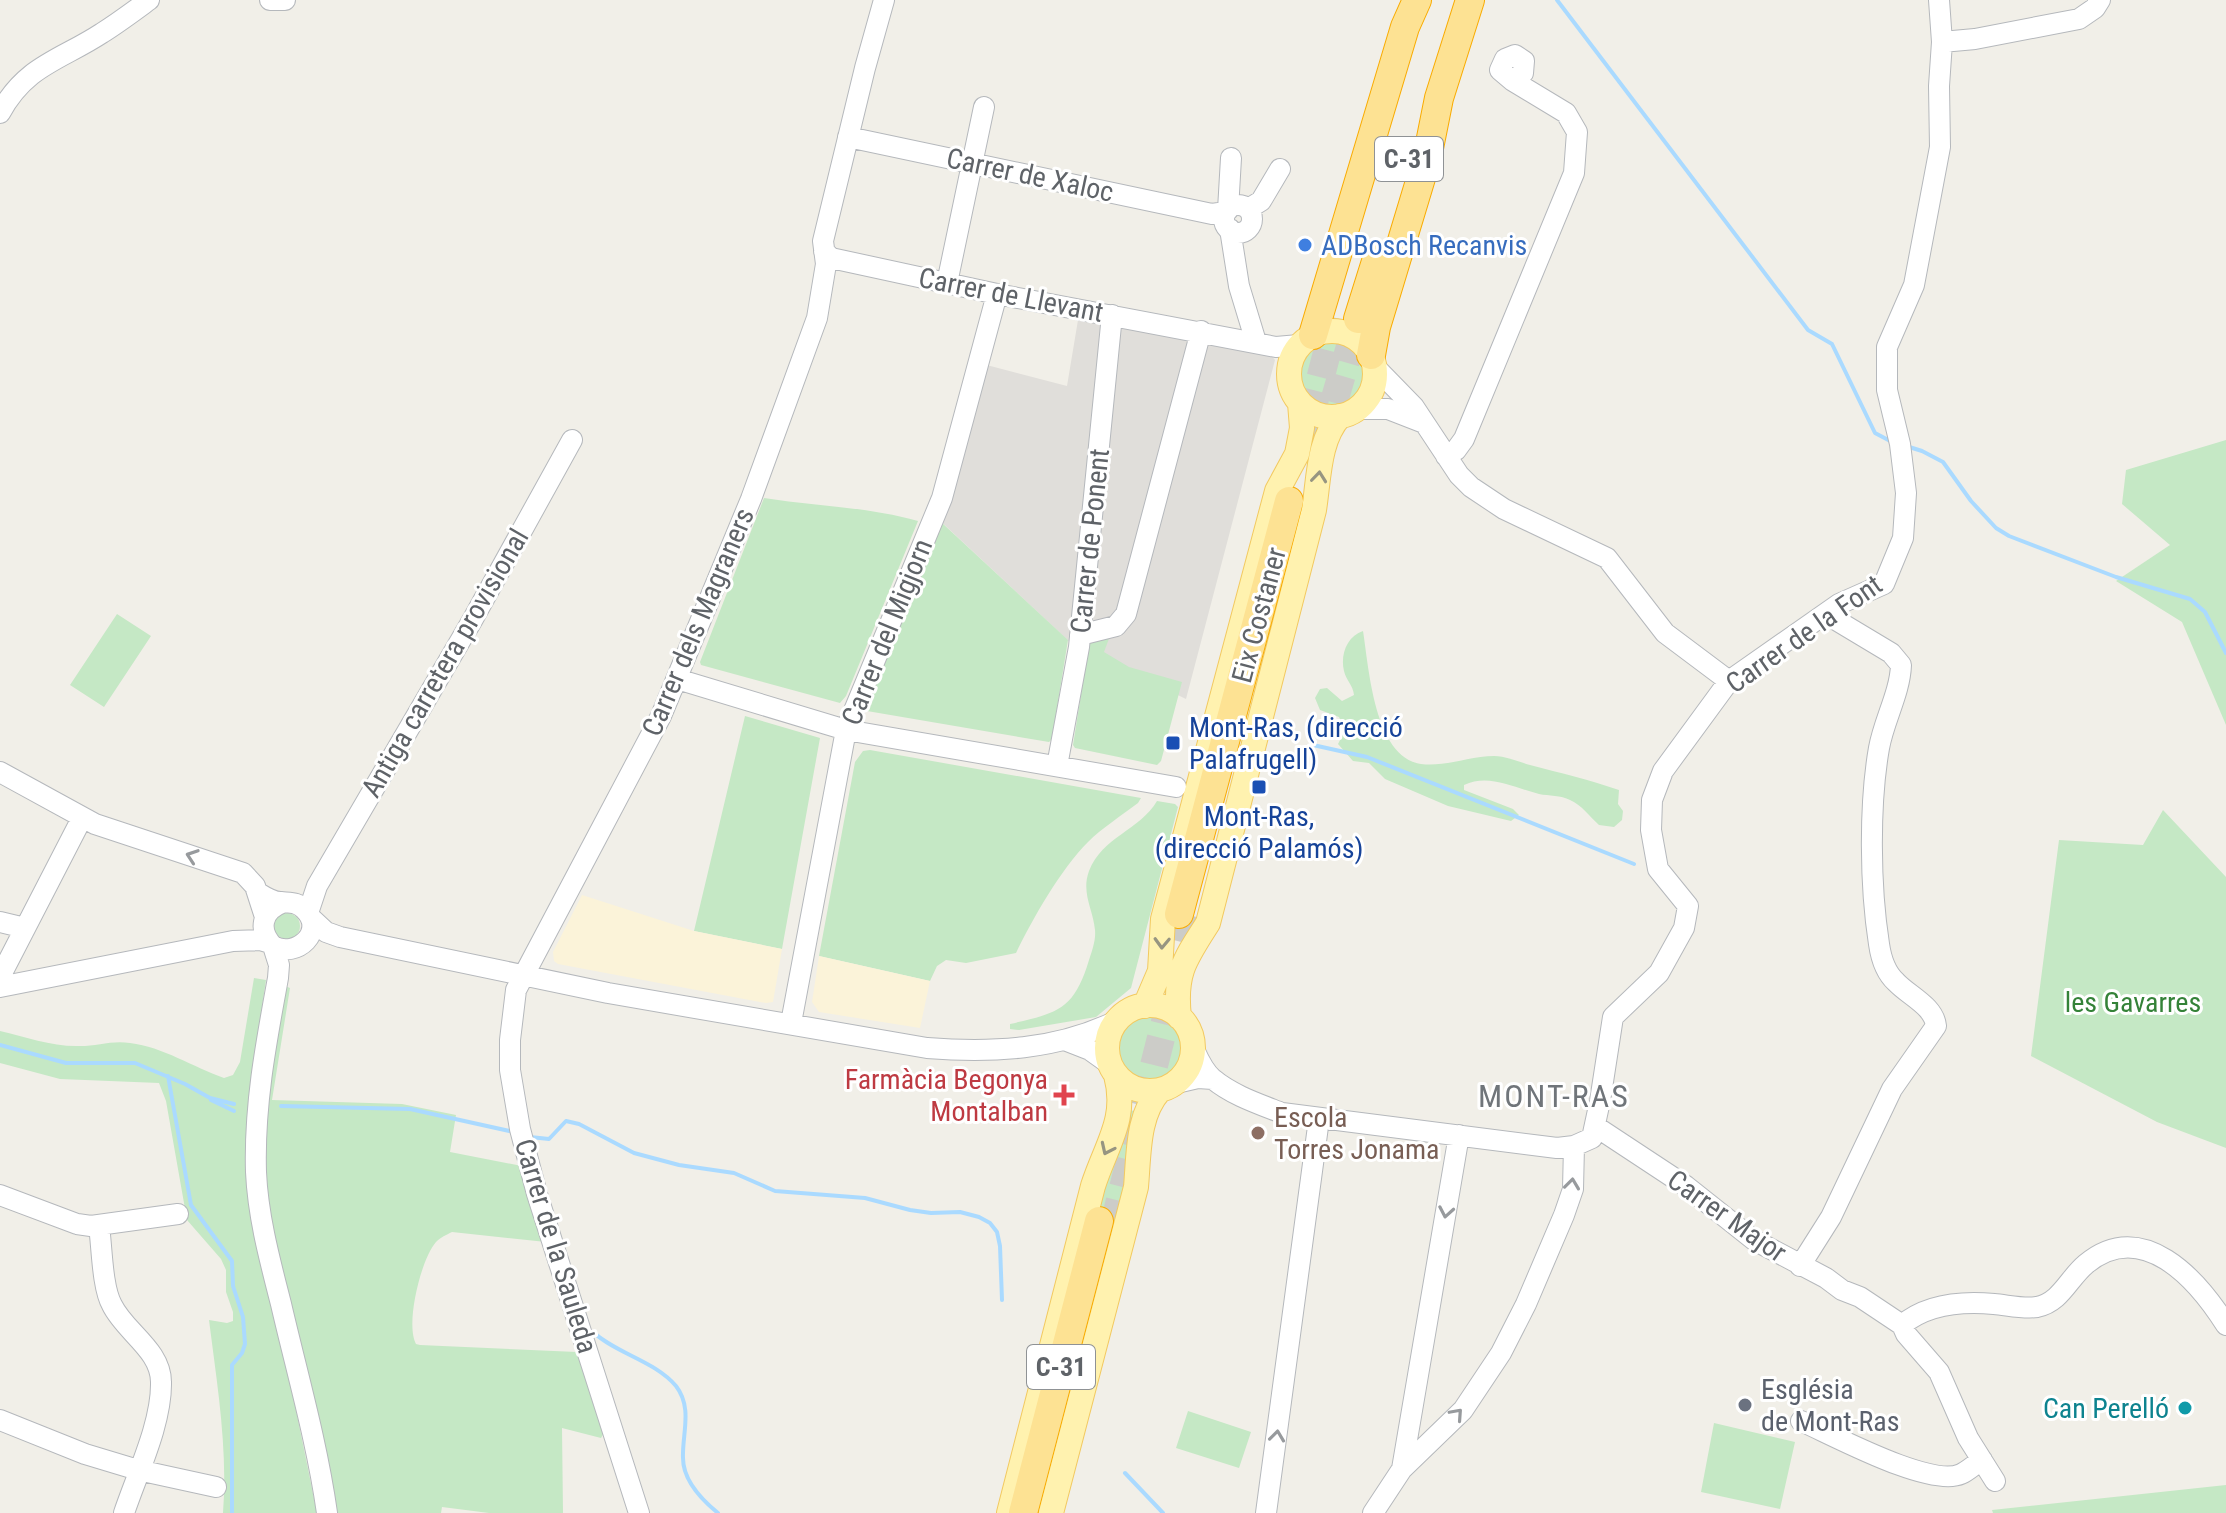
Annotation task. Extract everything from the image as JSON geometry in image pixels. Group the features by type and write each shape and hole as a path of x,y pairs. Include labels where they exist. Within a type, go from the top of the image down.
{"highway":[{"path":"1287,346 1408,14 1417,0"},
{"name":"C-31","path":"1434,0 1347,318 1459,0"},
{"path":"1373,361 1376,327 1427,158 1439,98 1470,0"},
{"name":"Eix Costaner","path":"1186,914 1297,503"},
{"name":"C-31","path":"1023,1513 1106,1224 1039,1513"}],"main road":[{"path":"1145,1006 1160,971 1163,919 1277,491 1297,454 1302,428 1300,403 1290,385 1287,346 1331,331 1341,332 1359,340 1373,361 1371,392 1331,426 1319,465 1314,510 1208,923 1181,968 1176,991 1179,1017"},
{"path":"1300,403 1323,416 1348,413"},
{"path":"1009,1513 1093,1186 1117,1124 1121,1100 1107,1042 1116,1021 1134,1008 1163,1007 1179,1017 1189,1030 1193,1047 1189,1065 1148,1102 1139,1144 1136,1187 1051,1513"},
{"path":"1113,1070 1136,1088 1166,1087"}],"street":[{"path":"0,113 25,79 51,59 100,34 149,0"},
{"path":"270,0 285,0"},
{"name":"Carrer dels Magraners","path":"524,976 661,716 751,499 817,318 826,264 823,241 884,0"},
{"name":"Carrer de la Font","path":"1595,1126 1613,1017 1659,973 1684,928 1688,914 1688,906 1658,869 1651,830 1652,800 1663,771 1729,681 1839,604 1884,584 1903,538 1904,469 1887,390 1887,347 1914,285 1940,147 1942,42 1939,0"},
{"path":"1942,42 1975,39 2079,19 2095,8 2100,0"},
{"path":"1446,456 1456,450 1464,439 1574,173 1577,132 1566,113 1513,81"},
{"path":"947,283 984,107"},
{"name":"Carrer de Xaloc","path":"848,137 1232,214"},
{"path":"1231,158 1234,256 1287,346"},
{"path":"1232,214 1261,201 1280,169"},
{"name":"Carrer de Llevant","path":"824,251 831,258 997,294 1287,346"},
{"name":"Carrer del Migjorn","path":"791,1023 846,730 942,498 997,294"},
{"name":"Carrer de Ponent","path":"1057,766 1080,635 1112,315"},
{"path":"1080,635 1116,626 1126,614 1201,331"},
{"path":"1373,361 1414,407 1459,475 1483,496 1529,522 1575,540 1607,558 1665,633 1729,681"},
{"path":"1348,413 1388,409 1424,423"},
{"name":"Antiga carretera provisional","path":"309,916 317,886 473,619 572,440"},
{"path":"1800,1266 1831,1217 1892,1089 1936,1026 1932,1014 1889,974 1881,955 1877,931 1873,866 1878,752 1901,665 1891,653 1826,614"},
{"path":"677,679 846,730 1176,787"},
{"path":"0,772 82,818 243,873 257,892 279,965 258,1096 256,1173 266,1240 313,1438 327,1513"},
{"path":"0,977 82,818"},
{"path":"317,886 308,896 269,910 268,933 286,951 317,938 340,937"},
{"path":"257,892 270,900 303,907 326,932 340,937 524,976 927,1048 993,1051 1067,1041 1116,1021"},
{"path":"278,978 288,957 312,931 309,916"},
{"path":"0,922 25,928"},
{"path":"0,987 268,933"},
{"name":"Carrer de la Sauleda","path":"524,976 516,990 510,1040 510,1070 522,1135 537,1194 639,1513"},
{"path":"1067,1041 1090,1050 1113,1070"},
{"path":"1193,1047 1203,1068 1213,1079 1249,1100 1282,1113 1557,1148 1574,1146 1592,1138 1595,1126"},
{"path":"1166,1087 1198,1078 1213,1079"},
{"path":"1266,1513 1319,1119"},
{"name":"Carrer Major","path":"1595,1126 1686,1186 1754,1240 1860,1297 1902,1325 1906,1334 1939,1372 1968,1438 1995,1481"},
{"path":"1402,1469 1459,1135"},
{"path":"1373,1513 1402,1469 1463,1410 1501,1353 1526,1304 1573,1189 1574,1146"},
{"path":"0,1195 77,1224 99,1226 178,1214"},
{"path":"99,1226 111,1305 147,1349 162,1381 156,1417 124,1513"},
{"path":"1902,1325 1918,1312 1950,1304 2034,1307 2053,1302 2085,1265 2105,1250 2129,1249 2156,1251 2176,1265 2213,1305 2226,1325"},
{"path":"0,1420 85,1454 138,1470 216,1487"},
{"path":"1801,1421 1906,1468 1930,1475 1960,1475 1982,1460"},
{"path":"1409,1430 1426,1446"}],"shaded area":[{"path":"1079,314 1270,354 1275,360 1186,699 1073,645 935,516 979,363 1067,386"}],"green space":[{"path":"1333,340 1357,350 1367,374 1357,398 1333,408 1309,398 1299,374 1309,350"},
{"path":"2226,440 2226,725 2182,622 2116,581 2170,545 2122,504 2126,470"},
{"path":"764,498 861,510 918,521 846,696 840,703 701,665"},
{"path":"941,522 1068,640 1049,742 867,711 865,706"},
{"path":"117,614 151,636 104,707 70,685"},
{"path":"1363,631 1377,709 1393,745 1405,758 1430,765 1499,756 1586,780 1619,790 1622,820 1614,827 1599,825 1566,798 1502,783 1483,780 1464,785 1464,790 1513,809 1519,815 1511,821 1448,806 1385,779 1369,763 1353,761 1338,744 1345,730 1339,717 1320,710 1315,698 1320,689 1327,688 1342,701 1354,695 1345,674 1343,659 1349,642"},
{"path":"1110,636 1104,652 1129,667 1182,682 1161,761 1157,765 1075,748 1073,745 1090,638"},
{"path":"745,716 820,738 782,949 694,931"},
{"path":"863,751 1141,798 1078,853 1048,894 1016,953 966,963 946,960 937,966 930,981 819,956 855,762"},
{"path":"1157,801 1178,807 1131,988 1096,1017 1010,1029 1010,1024 1062,1007 1077,990 1095,938 1087,894 1089,871 1103,850 1150,811"},
{"name":"les Gavarres","path":"2163,810 2226,877 2226,1148 2157,1122 2031,1056 2059,840 2143,845"},
{"path":"287,913 296,917 300,926 296,935 287,939 278,935 274,926 278,917"},
{"path":"254,978 266,980 250,1090 276,1312 317,1513 223,1513 223,1440 209,1320 233,1321 233,1312 226,1292 226,1270 221,1259 187,1220 166,1101 159,1083 60,1079 0,1063 0,1031 70,1046 117,1042 142,1045 224,1078 233,1075 240,1062"},
{"path":"285,986 290,988 272,1100 402,1104 456,1115 450,1152 522,1166 546,1242 452,1232 440,1239 430,1250 420,1276 412,1322 413,1335 416,1344 420,1345 577,1352 605,1431 601,1438 562,1428 563,1513 489,1513 442,1507 441,1513 336,1513 266,1201 265,1116"},
{"path":"1151,1014 1175,1024 1185,1048 1175,1072 1151,1082 1127,1072 1117,1048 1127,1024"},
{"path":"1129,1110 1139,1112 1119,1228 1093,1221"},
{"path":"1188,1411 1251,1432 1239,1468 1176,1448"},
{"path":"1714,1423 1795,1442 1780,1509 1701,1492"},
{"path":"2226,1485 2226,1513 1993,1513 1992,1510"}],"sand":[{"path":"582,895 694,931 782,949 773,1002 558,964 554,961 553,952"},
{"path":"819,956 930,981 920,1028 819,1012 812,1002"}],"waterway":[{"path":"1557,0 1808,330 1832,344 1875,433 1894,443"},
{"path":"1906,446 1943,462 1971,501 1996,528 2009,536 2116,577 2190,599 2205,612 2226,653"},
{"path":"1313,745 1367,757 1634,864"},
{"path":"0,1045 66,1063 135,1063 210,1098 234,1104"},
{"path":"168,1076 191,1205 232,1261 233,1286 243,1317 245,1344 232,1365 232,1513"},
{"path":"211,1100 234,1111"},
{"path":"281,1106 410,1109 514,1132"},
{"path":"530,1137 549,1139 566,1121 579,1124 634,1153 679,1165 734,1173 775,1191 865,1198 910,1210 960,1212 979,1217 990,1223 997,1232 1002,1300"},
{"path":"593,1332 658,1370 676,1386 684,1403 683,1458 686,1474 700,1496 718,1513"},
{"path":"1125,1473 1163,1513"}],"tunnel":[{"path":"1310,418 1336,318"},
{"path":"1322,443 1358,319"},
{"path":"1113,1228 1192,915"}],"place":[{"name":"ADBosch Recanvis","path":"1305,245"},
{"name":"Mont-Ras, (direcció Palafrugell)","path":"1173,743"},
{"name":"Mont-Ras, (direcció Palamós)","path":"1259,787"},
{"name":"Farmàcia Begonya Montalban","path":"1064,1095"},
{"name":"Escola Torres Jonama","path":"1258,1133"},
{"name":"Església de Mont-Ras","path":"1745,1405"},
{"name":"Can Perelló","path":"2185,1408"}],"district":[{"name":"MONT-RAS","path":"1554,1096"}]}
